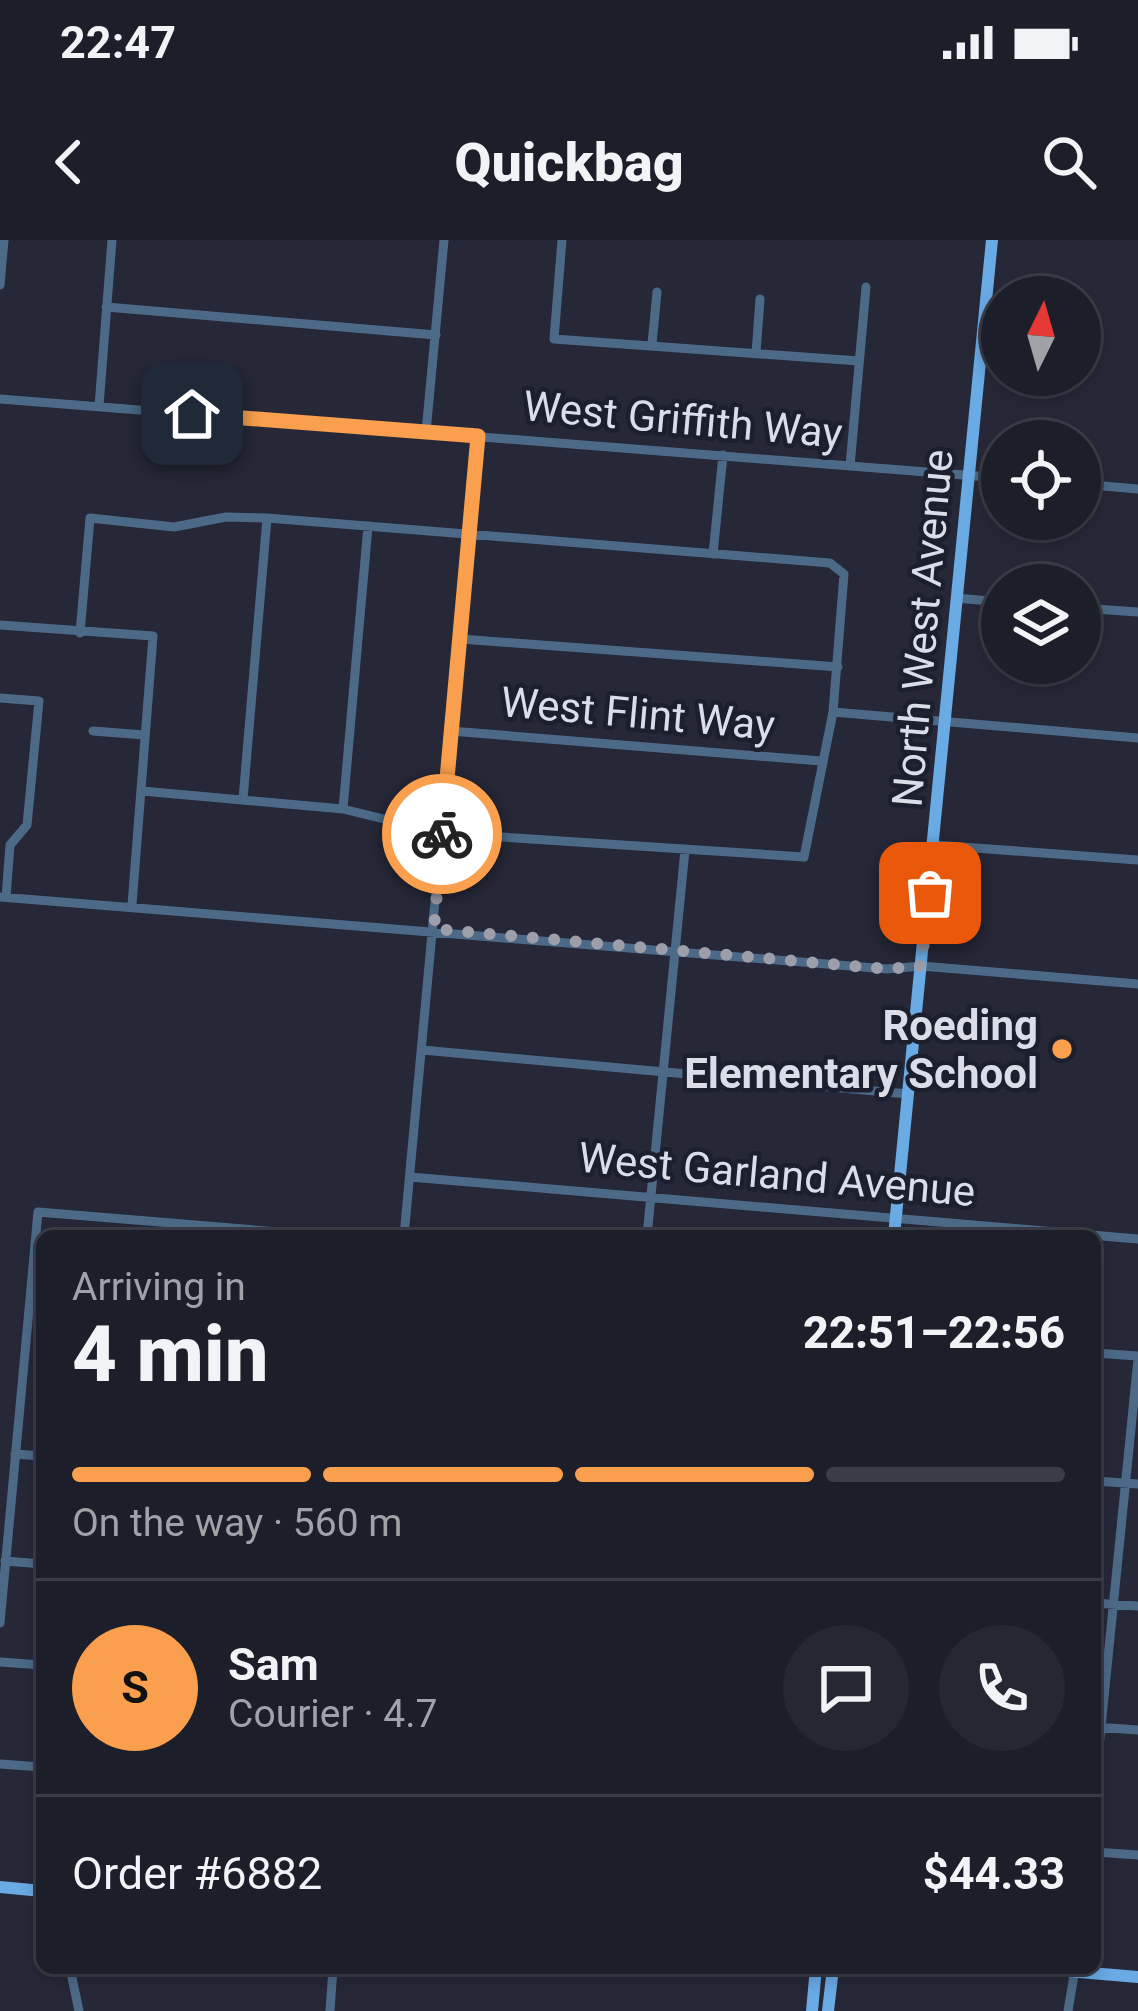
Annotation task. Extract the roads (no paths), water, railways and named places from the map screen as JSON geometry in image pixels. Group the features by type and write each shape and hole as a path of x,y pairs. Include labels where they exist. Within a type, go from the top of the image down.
{"main road":[{"name":"North West Avenue","path":"895,1230 992,240"},
{"path":"0,1887 36,1890"},
{"path":"1101,1973 1138,1976"},
{"path":"812,2011 815,1974"},
{"path":"828,2011 832,1974"}],"street":[{"path":"0,285 4,240"},
{"path":"99,406 112,240"},
{"path":"426,432 444,240"},
{"path":"562,240 554,339 859,361"},
{"path":"850,466 866,287"},
{"path":"652,344 657,292"},
{"path":"756,353 760,299"},
{"path":"106,307 436,335"},
{"name":"West Griffith Way","path":"0,398 981,476"},
{"path":"405,1230 478,436"},
{"path":"713,554 723,455"},
{"path":"1101,486 1138,489"},
{"path":"80,633 90,518 174,526 226,517 267,518 830,563 842,570 833,712 804,857 442,833 343,808 142,791"},
{"path":"243,799 267,518"},
{"path":"343,808 368,526"},
{"path":"956,598 981,600"},
{"path":"1101,609 1138,612"},
{"path":"0,626 153,635 132,905"},
{"path":"461,638 838,667"},
{"path":"0,698 39,701 27,825 10,844 3,897 887,969 921,966 1138,984"},
{"path":"833,712 1138,738"},
{"path":"93,731 146,735"},
{"name":"West Flint Way","path":"450,731 821,761"},
{"path":"935,845 1138,860"},
{"path":"648,1230 685,850"},
{"path":"422,1050 908,1094"},
{"name":"West Garland Avenue","path":"410,1177 1039,1230"},
{"path":"36,1230 38,1212 255,1230"},
{"path":"0,1623 4,1512 36,1232"},
{"name":"West Garland Avenue","path":"1101,1236 1138,1239"},
{"path":"26,1332 36,1333"},
{"path":"1101,1354 1138,1358 1132,1484 1101,1701"},
{"path":"14,1454 36,1456"},
{"path":"1101,1481 1132,1484"},
{"path":"5,1561 36,1564"},
{"path":"1101,1603 1138,1606"},
{"path":"0,1662 36,1665"},
{"path":"1101,1727 1138,1730"},
{"path":"0,1764 36,1767"},
{"path":"1101,1852 1138,1855"},
{"path":"71,1974 79,2011"},
{"path":"330,2011 333,1974"},
{"path":"1068,2011 1073,1974"}],"place":[{"name":"Roeding Elementary School","path":"1062,1049"}]}
